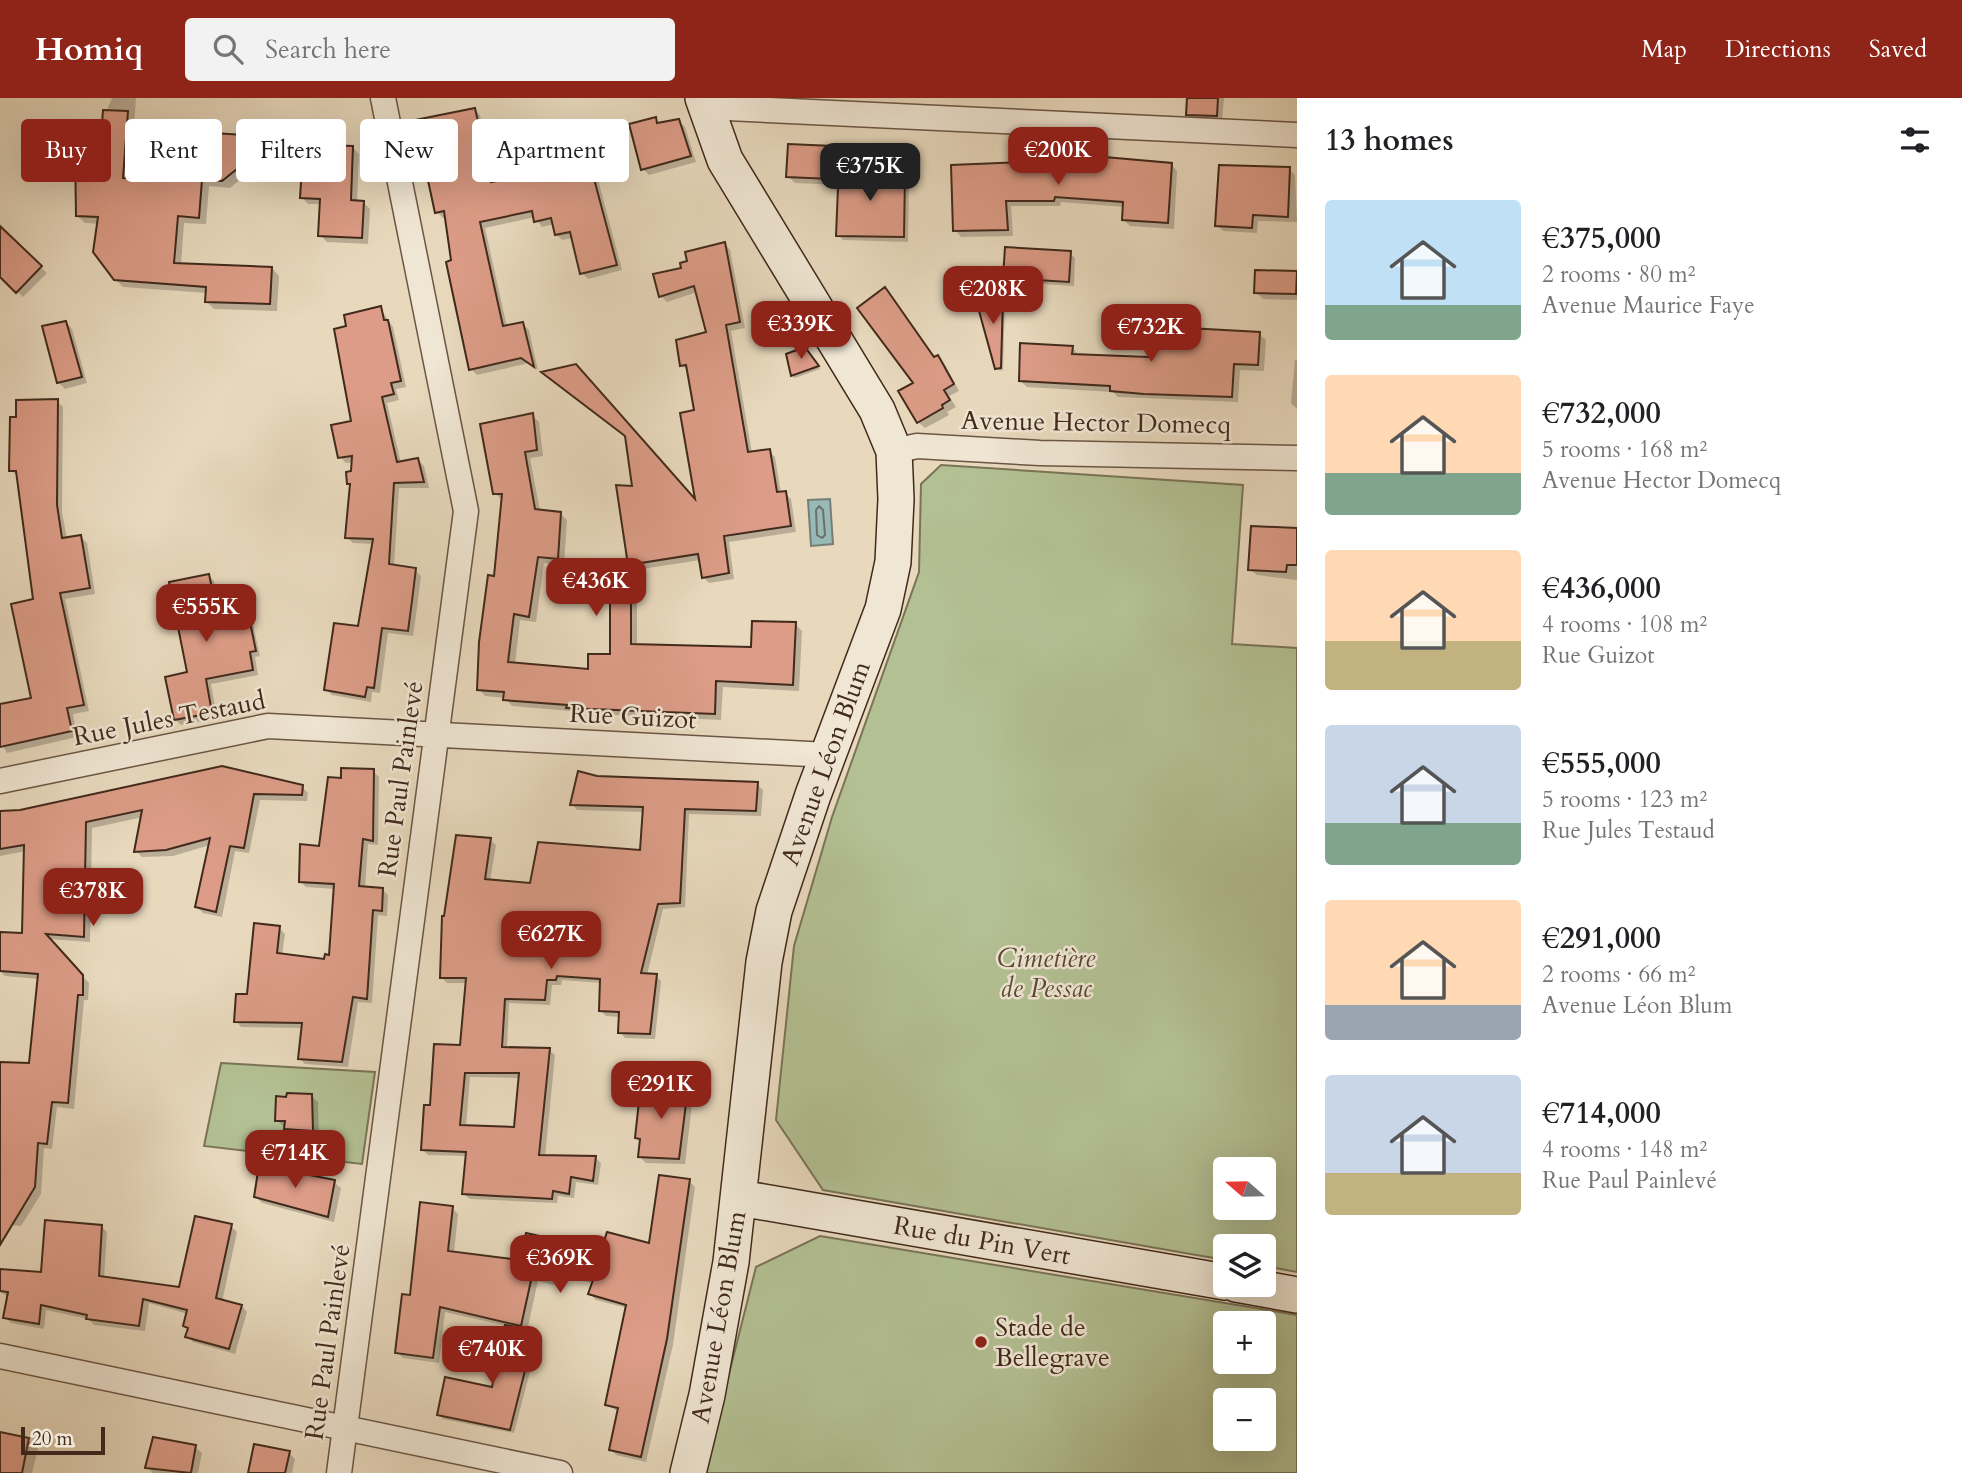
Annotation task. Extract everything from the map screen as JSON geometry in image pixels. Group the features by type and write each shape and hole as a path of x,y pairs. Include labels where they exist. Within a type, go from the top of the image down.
{"street":[{"name":"Rue Paul Painlevé","path":"339,1473 466,511 383,98"},
{"path":"704,102 1297,135"},
{"name":"Avenue Léon Blum","path":"688,1473 720,1328 740,1198 764,962 774,911 828,755 883,609 893,562 896,499 894,451 877,410 725,160 704,102"},
{"name":"Avenue Hector Domecq","path":"894,451 917,446 1040,453 1297,458"},
{"name":"Rue Jules Testaud","path":"0,782 268,726 435,736"},
{"name":"Rue Guizot","path":"435,736 828,755"},
{"name":"Rue du Pin Vert","path":"740,1198 1213,1281"},
{"path":"1276,1291 1297,1295"},
{"path":"0,1356 560,1473"}],"green space":[{"name":"Cimetière de Pessac","path":"941,465 1243,485 1232,644 1297,648 1297,1272 1276,1268 1276,1234 1213,1234 1213,1258 823,1190 776,1120 794,946 832,817 919,572 921,484"},
{"path":"221,1063 375,1072 362,1164 204,1146"},
{"name":"Stade de Bellegrave","path":"820,1236 1273,1311 1213,1311 1213,1374 1276,1374 1276,1312 1297,1315 1297,1473 704,1473 756,1267"}],"water":[{"path":"830,499 833,544 811,546 808,500"}],"building":[{"path":"1187,98 1218,98 1217,116 1186,115"},
{"path":"475,108 477,119 472,119 472,182 595,182 617,265 580,274 570,232 555,235 551,218 534,222 532,211 480,222 503,326 523,322 534,367 521,358 469,370 446,262 451,260 444,211 435,213 428,182 458,182 458,119 420,119"},
{"path":"103,110 128,111 127,119 125,119 125,182 202,182 199,218 178,216 174,263 272,267 270,304 205,302 206,287 114,280 93,252 98,217 76,216 75,182 111,182 111,119 102,119"},
{"path":"656,117 657,123 679,119 691,156 641,170 629,124"},
{"path":"222,134 236,134 236,170 222,181"},
{"path":"788,144 833,146 831,179 786,177"},
{"path":"346,146 353,146 351,200 364,201 362,238 318,236 320,199 300,198 301,182 346,182"},
{"path":"1027,155 1093,156 1172,163 1168,223 1122,220 1123,202 1055,197 1054,201 1006,201 1008,230 953,231 951,165 1026,162"},
{"path":"839,163 871,169 871,174 905,175 904,237 836,236"},
{"path":"1219,165 1290,167 1288,217 1253,215 1252,228 1215,226"},
{"path":"0,226 42,266 16,293 0,277"},
{"path":"725,242 740,322 726,325 748,452 770,449 777,492 786,491 791,526 724,536 729,573 702,578 698,554 628,565 616,485 632,486 625,436 541,372 576,364 695,499 680,413 694,410 686,365 680,366 676,340 706,332 694,286 659,297 653,274 681,268 680,263 687,261 685,252"},
{"path":"1005,247 1071,251 1069,282 1003,278"},
{"path":"1255,270 1297,271 1296,294 1254,293"},
{"path":"885,287 934,357 938,355 954,384 944,390 950,400 942,405 943,408 917,423 898,391 913,383 857,308"},
{"path":"1003,298 1001,368 995,369 976,300"},
{"path":"381,306 384,320 388,320 401,381 391,383 394,394 382,397 397,462 418,458 424,482 394,483 389,564 416,568 408,631 382,628 374,688 367,687 365,697 324,690 334,623 358,626 373,539 345,538 350,484 347,484 346,472 351,471 352,456 338,458 331,425 351,421 334,329 346,326 344,315"},
{"path":"66,321 82,377 57,383 42,326"},
{"path":"1151,326 1260,332 1258,365 1234,364 1232,397 1144,394 1110,391 1110,386 1019,381 1020,343 1073,346 1072,354 1149,357"},
{"path":"805,347 819,366 791,376 786,354"},
{"path":"58,399 57,505 62,538 81,535 90,588 60,593 84,705 67,708 72,731 0,747 0,704 31,698 11,604 33,599 16,471 9,471 10,417 16,417 16,400"},
{"path":"533,413 537,450 525,452 535,509 561,512 558,559 538,557 529,617 514,614 508,662 588,669 588,654 610,654 610,590 631,590 631,644 751,647 752,621 796,622 793,685 716,681 715,714 566,708 567,705 503,700 504,692 477,690 479,642 488,575 494,576 502,494 493,494 480,424"},
{"path":"1251,526 1297,528 1297,565 1287,565 1286,572 1248,570"},
{"path":"209,574 216,608 246,603 256,651 250,652 253,670 206,679 212,713 174,720 165,677 187,672 169,582"},
{"path":"222,766 303,785 302,795 254,794 244,848 230,846 216,912 195,907 210,838 166,850 134,852 142,810 86,822 84,937 46,934 83,975 83,995 78,995 68,1103 52,1102 47,1144 38,1143 35,1187 0,1245 0,1062 29,1063 38,974 0,971 0,932 22,933 24,845 0,849 0,811 20,810"},
{"path":"341,768 374,769 373,841 363,839 359,886 383,888 382,911 373,910 367,999 353,997 342,1062 298,1059 302,1023 234,1022 236,994 247,994 254,923 280,926 277,953 324,959 325,954 329,955 334,884 299,882 300,844 319,846 328,777 341,778"},
{"path":"578,771 597,776 758,782 756,811 685,809 680,903 658,904 641,973 657,974 650,1034 618,1033 619,1012 599,1011 600,979 557,976 556,980 547,980 545,1000 505,999 502,1047 550,1048 539,1155 596,1156 593,1181 571,1177 569,1194 553,1191 552,1199 462,1194 466,1152 421,1150 424,1105 430,1105 434,1044 460,1045 466,978 440,978 442,916 456,835 491,838 485,879 530,883 538,842 640,850 643,807 570,805","holes":["465,1073 519,1073 514,1127 460,1125"]},
{"path":"641,1083 688,1088 679,1159 638,1157 640,1139 635,1138"},
{"path":"287,1093 312,1094 313,1131 284,1129 285,1121 275,1121 276,1096 286,1097"},
{"path":"259,1165 335,1180 328,1217 254,1197"},
{"path":"659,1175 690,1179 667,1339 641,1457 609,1450 618,1408 605,1405 626,1305 588,1294 593,1280 551,1270 549,1280 532,1276 521,1326 440,1307 433,1358 395,1353 402,1294 410,1295 420,1202 453,1206 448,1251 519,1260 526,1233 601,1250 607,1232 649,1243"},
{"path":"195,1216 232,1224 216,1298 242,1305 229,1349 185,1337 188,1328 183,1326 187,1310 143,1299 139,1326 86,1319 87,1315 41,1305 39,1324 3,1318 8,1292 0,1291 0,1269 41,1272 45,1220 102,1225 99,1276 179,1287"},
{"path":"505,1325 535,1331 510,1430 437,1415 445,1377 492,1387"},
{"path":"0,1432 29,1438 22,1473 0,1473"},
{"path":"153,1437 196,1445 191,1473 145,1468"},
{"path":"254,1444 290,1451 285,1473 248,1473"}],"place":[{"name":"Stade de Bellegrave","path":"981,1342"}]}
